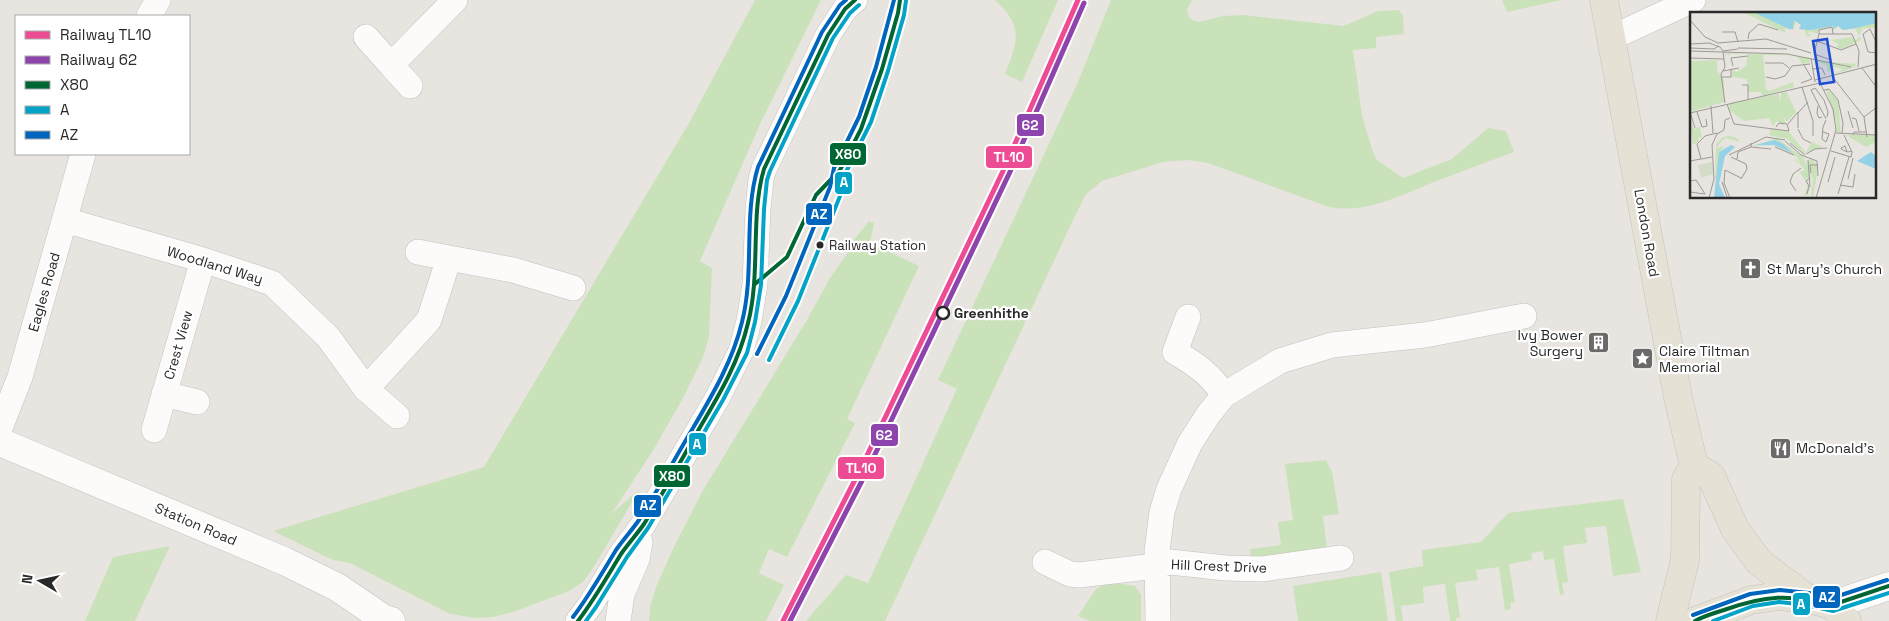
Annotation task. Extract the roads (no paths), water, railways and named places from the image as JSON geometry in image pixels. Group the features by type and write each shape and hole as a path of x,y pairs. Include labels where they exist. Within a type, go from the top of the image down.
{"main road":[{"name":"London Road","path":"1604,0 1678,397 1694,466"},
{"name":"Station Road","path":"0,442 284,561 337,588 387,620"},
{"path":"1670,621 1685,560 1686,479 1694,466 1711,476 1734,529 1760,562 1829,608"},
{"path":"1694,621 1751,600 1778,596 1829,608 1889,586"}],"street":[{"path":"150,15 158,0"},
{"path":"390,65 455,0"},
{"path":"578,621 591,604 622,552 643,525 718,397 741,351 749,321 755,284 758,209 764,169 828,35 845,9 855,0"},
{"path":"1611,38 1693,0"},
{"path":"366,37 410,86"},
{"name":"Eagles Road","path":"0,428 20,377 83,155"},
{"name":"Woodland Way","path":"65,220 202,260 272,283 328,338 366,389 396,416"},
{"path":"418,252 513,270 573,288"},
{"path":"366,389 429,320 449,258"},
{"name":"Crest View","path":"154,430 202,260"},
{"path":"1158,621 1156,566 1162,512 1183,454 1197,431 1224,395 1280,361 1332,345 1425,335 1524,316"},
{"path":"1188,317 1175,352 1197,364 1208,374 1224,395"},
{"path":"164,394 198,402"},
{"path":"618,621 624,589 637,559 643,525"},
{"name":"Hill Crest Drive","path":"1045,562 1075,575 1156,566 1170,562 1226,568 1262,569 1341,558"}],"rail line":[{"name":"TL10","path":"783,621 861,468 1003,171 1078,0"},
{"name":"62","path":"790,621 867,471 1009,174 1084,3"}],"place":[{"name":"Railway Station","path":"820,245"},
{"name":"St Mary's Church","path":"1751,269"},
{"name":"Greenhithe","path":"943,313"},
{"name":"Ivy Bower Surgery","path":"1599,343"},
{"name":"Claire Tiltman Memorial","path":"1643,359"},
{"name":"McDonald's","path":"1780,448"}]}
